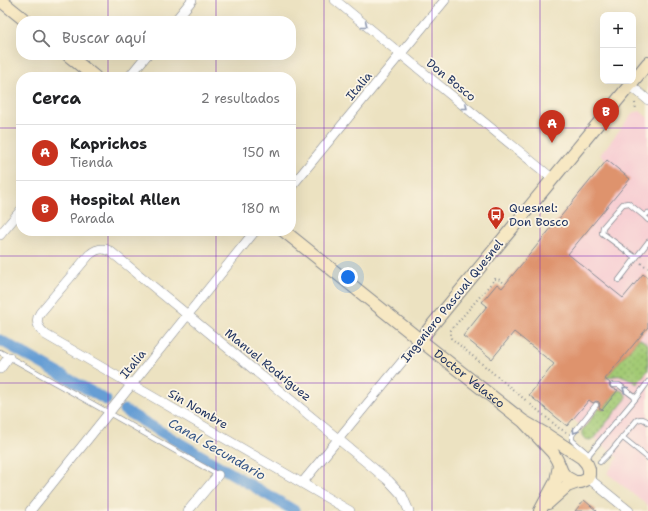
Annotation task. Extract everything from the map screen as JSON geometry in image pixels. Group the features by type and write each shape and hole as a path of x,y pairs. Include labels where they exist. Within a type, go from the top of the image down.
{"main road":[{"path":"0,0 20,16"},
{"path":"74,60 89,72"},
{"name":"Ingeniero Pascual Quesnel","path":"420,340 648,63"},
{"name":"Doctor Velasco","path":"290,236 523,421 553,453 566,477 572,481 583,480"},
{"name":"Doctor Velasco","path":"523,421 583,456"},
{"path":"569,453 583,456 589,469 589,472 583,480 568,486 541,510 556,481 561,457 569,453"}],"street":[{"path":"179,16 192,0"},
{"name":"Don Bosco","path":"335,0 553,179"},
{"name":"Italia","path":"296,180 445,0"},
{"path":"133,72 143,60"},
{"path":"630,85 648,100"},
{"path":"0,235 16,216"},
{"name":"Italia","path":"30,511 251,236"},
{"name":"Manuel Rodríguez","path":"38,324 37,320 40,313 89,255 97,250 107,249 188,314 396,487 402,495 409,511"},
{"name":"Sin Nombre","path":"38,324 39,328 46,335 350,511"},
{"name":"Ingeniero Pascual Quesnel","path":"302,483 420,340"},
{"path":"0,369 9,357"},
{"path":"188,511 218,475"},
{"name":"Doctor Velasco","path":"583,480 629,511"}],"lane":[{"path":"636,258 602,233 603,227 623,204 628,203 646,214 648,220"},
{"path":"619,280 648,242"},
{"path":"0,352 109,412 218,475"},
{"path":"596,405 572,435 572,440 583,456 636,398 648,382"},
{"path":"612,385 619,385 636,398"},
{"path":"644,388 648,392"},
{"path":"600,462 637,420 641,418 648,422"},
{"path":"622,437 648,458"}],"path":[{"path":"502,282 498,278 495,279 451,330 452,338 559,428 572,435"}],"shaded area":[{"path":"640,111 648,118 648,506 607,473 618,458 573,419 567,426 529,395 554,364 515,332 492,359 463,336 487,306 482,302 497,284 502,288 606,160 600,155 633,113"}],"green space":[{"path":"639,338 648,344 648,370 637,384 622,376 614,376 605,379"},
{"path":"618,390 622,391 626,395 626,399 593,439 585,439 582,435 582,431 599,408 602,410"}],"building":[{"path":"607,160 630,179 568,254 623,298 643,274 648,278 648,327 605,379 610,383 609,385 611,388 618,390 602,410 599,408 599,402 596,401 593,403 589,400 567,426 529,395 554,364 514,332 492,359 463,336 487,306 482,302 497,284 502,288"},
{"path":"584,500 597,511 575,511"}],"waterway":[{"name":"Canal Secundario","path":"0,340 106,400"},
{"name":"Canal Secundario","path":"124,410 295,511"}],"place":[{"name":"Hospital Allen","path":"606,131"},
{"name":"Kaprichos","path":"552,143"},
{"name":"Quesnel: Don Bosco","path":"496,230"}]}
